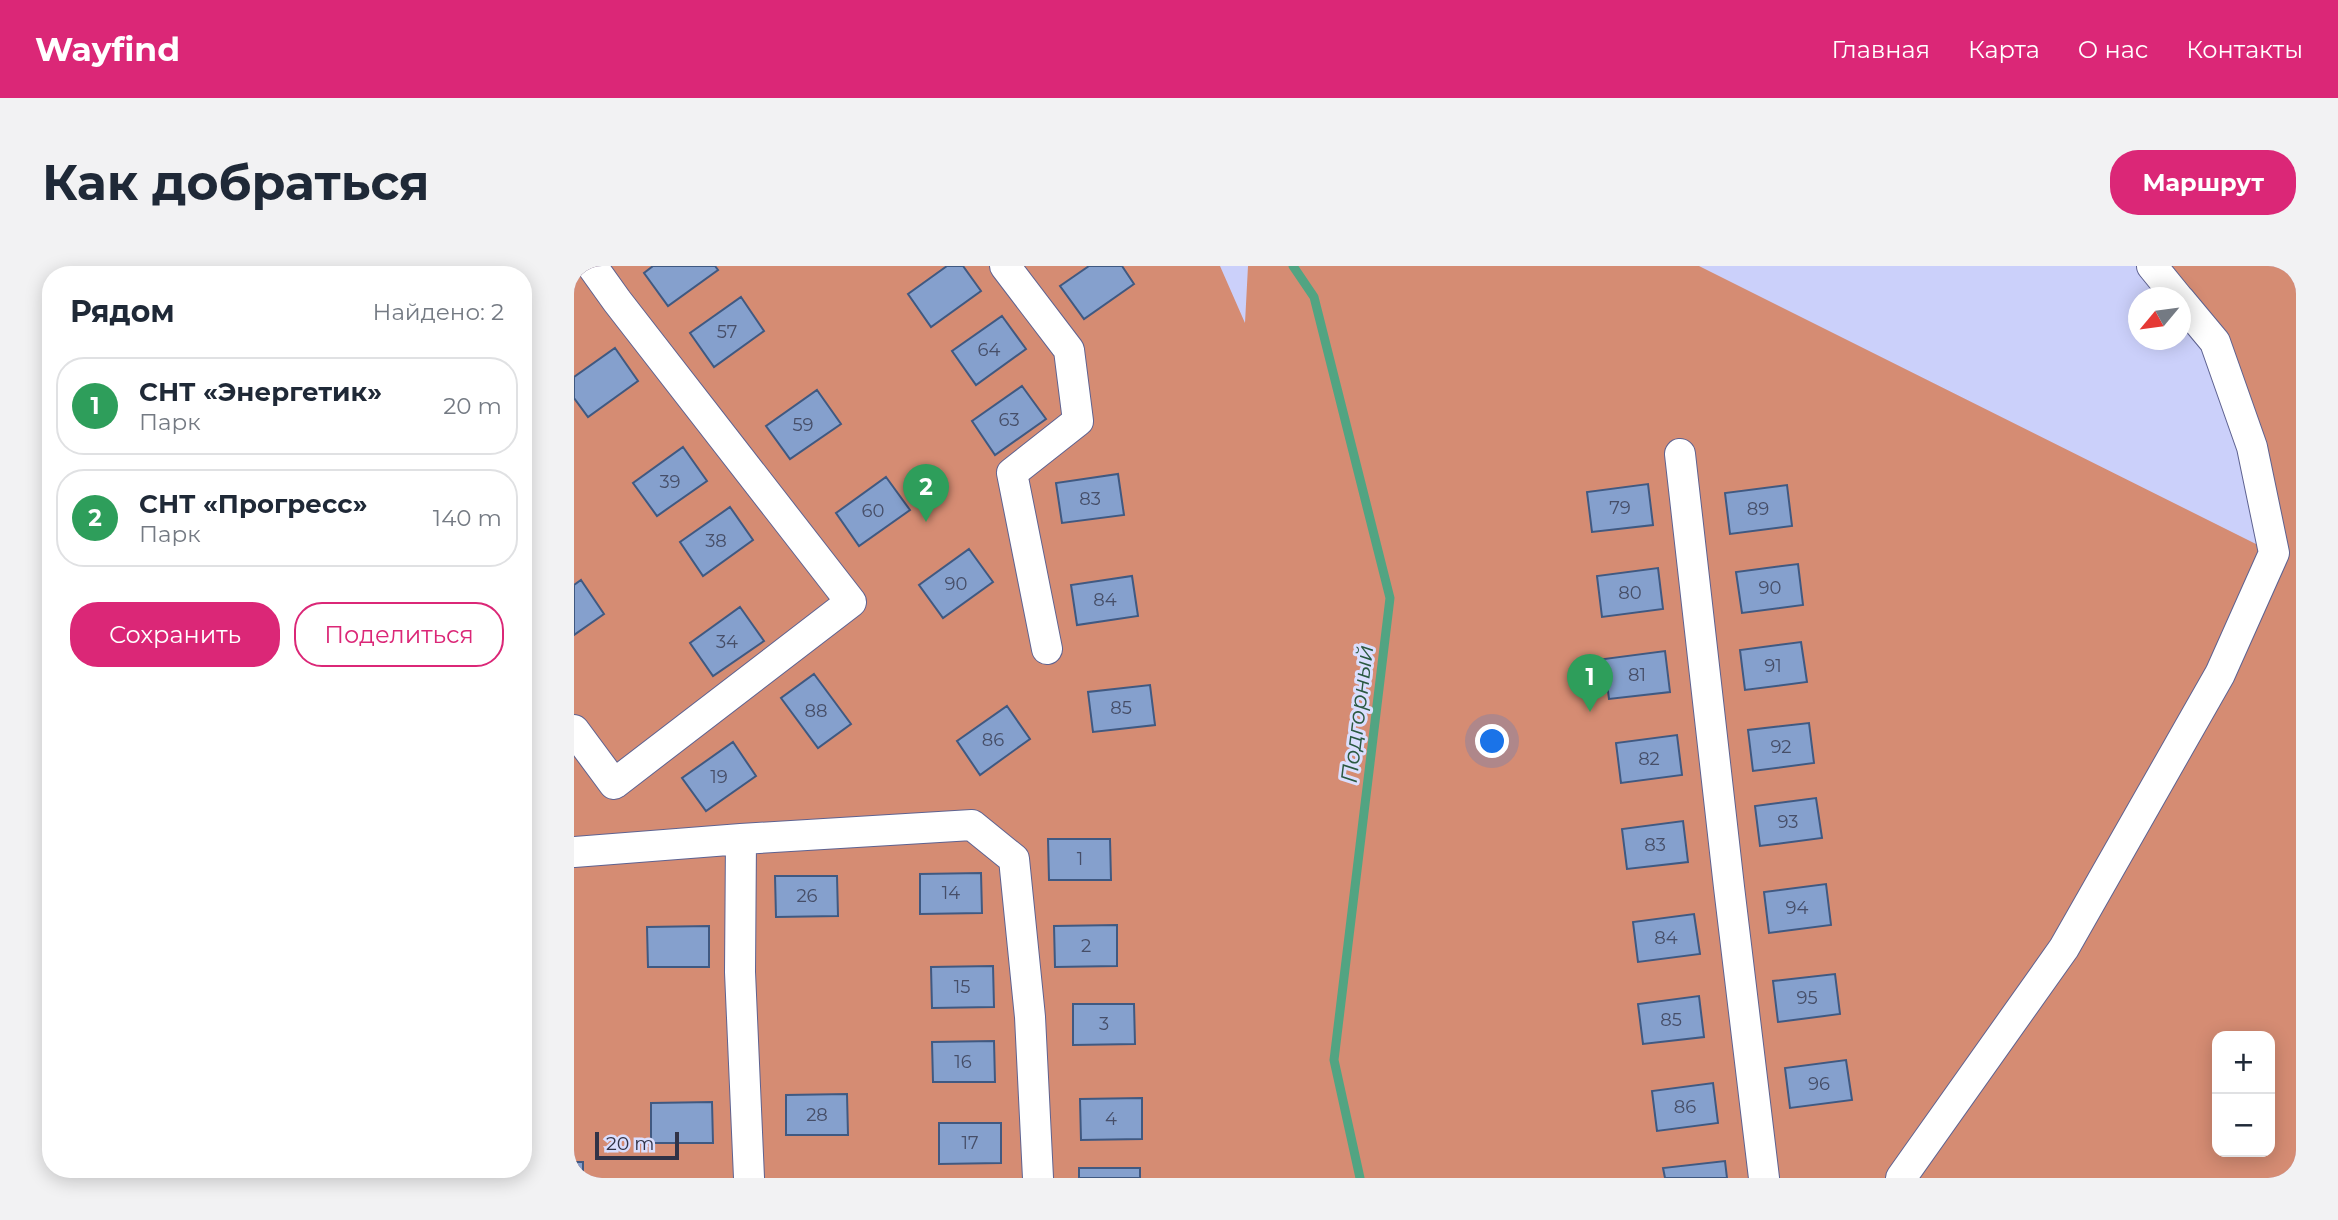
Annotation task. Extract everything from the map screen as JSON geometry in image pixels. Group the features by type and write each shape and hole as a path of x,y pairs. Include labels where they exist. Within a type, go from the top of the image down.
{"street":[{"path":"574,730 614,784 851,602 592,266"},
{"path":"1005,266 1069,350 1078,421 1012,473 1047,649"},
{"path":"2152,266 2169,287"},
{"path":"1901,1178 2064,948 2220,674 2274,553 2252,447 2215,342 2191,313"},
{"path":"1680,454 1728,887 1764,1178"},
{"path":"574,852 972,825 1014,859 1030,1017 1038,1178"},
{"path":"741,839 740,972 749,1178"}],"shaded area":[{"path":"574,266 1220,266 1245,323 1248,266 1699,266 2274,553 2215,342 2191,313 2191,287 2169,287 2152,266 2296,266 2296,1178 574,1178"}],"building":[{"path":"653,266 715,266 718,270 668,306 644,273"},
{"path":"947,266 963,266 981,291 931,327 908,294"},
{"path":"1089,266 1122,266 1134,284 1084,319 1060,286"},
{"path":"741,297 764,331 714,367 690,333"},
{"path":"1002,316 1026,349 976,385 952,351"},
{"path":"615,348 638,381 588,417 574,398 574,377"},
{"path":"1022,386 1046,419 995,455 972,421"},
{"path":"817,390 841,424 790,459 766,426"},
{"path":"683,447 707,481 657,516 633,483"},
{"path":"1118,474 1124,515 1062,523 1056,483"},
{"path":"886,477 910,510 859,546 836,513"},
{"path":"1648,484 1653,525 1592,532 1587,492"},
{"path":"1787,485 1792,526 1730,534 1725,493"},
{"path":"730,507 753,540 703,576 680,542"},
{"path":"969,549 993,582 943,618 919,585"},
{"path":"1798,564 1803,605 1742,613 1736,572"},
{"path":"1658,568 1663,609 1602,617 1597,576"},
{"path":"1132,576 1138,616 1077,625 1071,585"},
{"path":"581,580 604,614 574,635 574,585"},
{"path":"740,607 764,641 713,676 690,643"},
{"path":"1801,642 1807,682 1745,690 1740,650"},
{"path":"1665,651 1670,692 1609,699 1604,659"},
{"path":"814,674 851,724 818,748 781,698"},
{"path":"1150,685 1155,725 1093,732 1088,692"},
{"path":"1007,706 1030,739 980,775 957,741"},
{"path":"1809,723 1814,763 1753,771 1748,730"},
{"path":"1677,735 1682,775 1621,783 1616,743"},
{"path":"733,742 756,776 706,811 682,778"},
{"path":"1816,798 1822,838 1760,846 1755,806"},
{"path":"1683,821 1688,862 1627,869 1622,829"},
{"path":"1048,839 1110,839 1111,880 1049,880"},
{"path":"981,873 982,913 920,914 920,874"},
{"path":"775,876 837,876 838,916 776,917"},
{"path":"1826,884 1831,925 1769,933 1764,892"},
{"path":"1694,914 1700,954 1638,962 1633,922"},
{"path":"1117,925 1117,966 1055,967 1054,926"},
{"path":"709,926 709,967 648,967 647,927"},
{"path":"993,966 994,1007 932,1008 931,967"},
{"path":"1835,974 1840,1014 1778,1022 1773,981"},
{"path":"1699,996 1704,1037 1643,1044 1638,1004"},
{"path":"1073,1004 1134,1004 1135,1044 1073,1045"},
{"path":"994,1041 995,1082 933,1082 932,1042"},
{"path":"1846,1060 1852,1100 1790,1108 1785,1068"},
{"path":"1713,1083 1718,1123 1657,1131 1652,1091"},
{"path":"847,1094 848,1135 786,1135 786,1095"},
{"path":"1142,1098 1142,1139 1081,1140 1080,1099"},
{"path":"712,1102 713,1143 651,1143 651,1103"},
{"path":"939,1123 1001,1123 1001,1163 939,1164"},
{"path":"1725,1161 1727,1178 1665,1178 1663,1168"},
{"path":"574,1162 583,1162 583,1178 574,1178"},
{"path":"1079,1168 1140,1168 1140,1178 1079,1178"}],"waterway":[{"name":"Подгорный","path":"1293,266 1314,297 1390,598 1334,1060 1360,1178"}],"place":[{"name":"СНТ «Прогресс»","path":"926,522"},
{"name":"СНТ «Энергетик»","path":"1590,712"}]}
